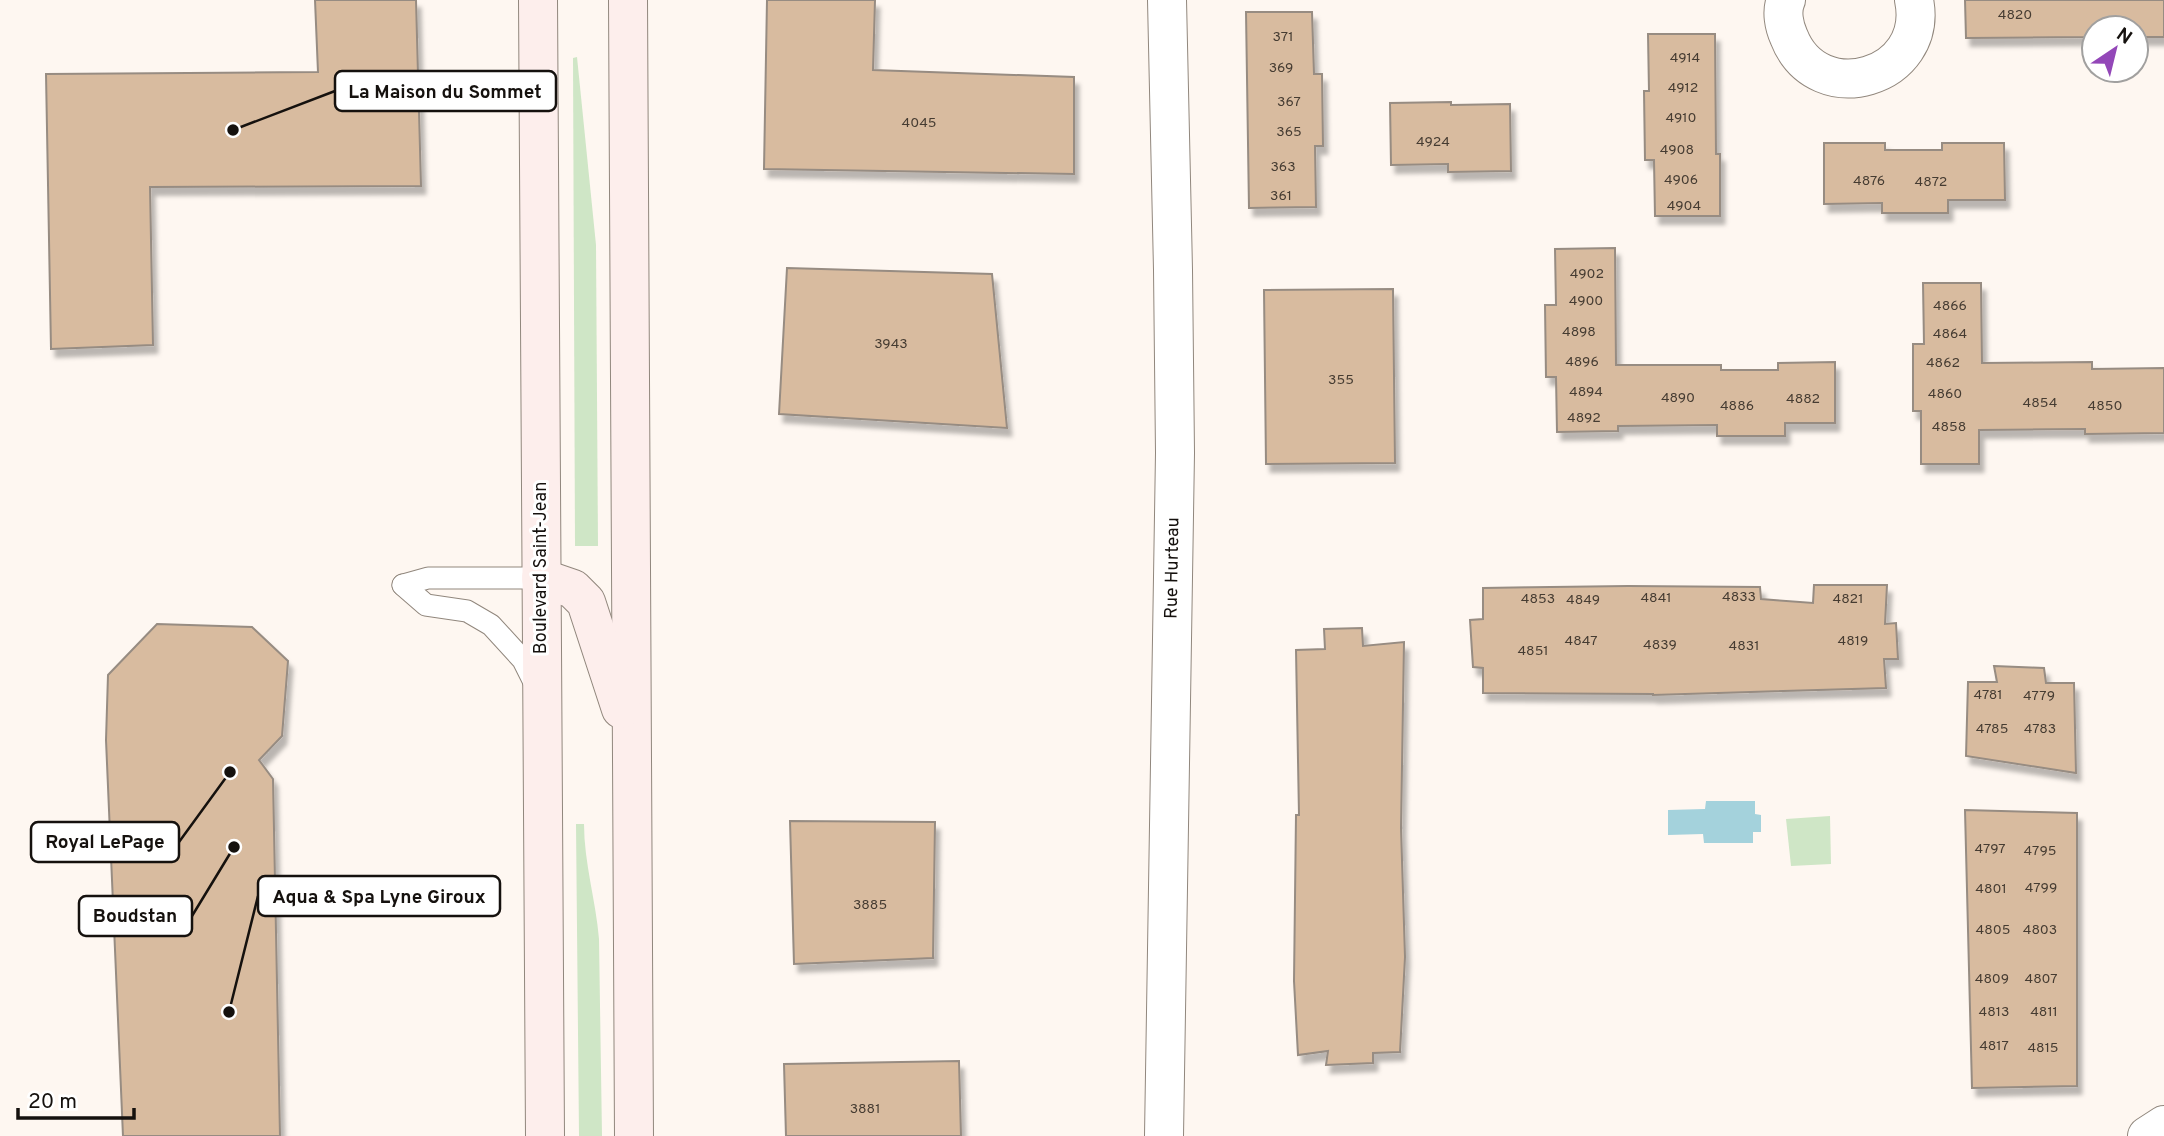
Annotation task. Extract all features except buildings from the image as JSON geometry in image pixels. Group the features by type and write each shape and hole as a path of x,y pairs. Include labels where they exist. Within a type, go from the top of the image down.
{"main road":[{"name":"Boulevard Saint-Jean","path":"538,0 545,1136"},
{"path":"628,0 634,1136"},
{"path":"541,579 573,589 586,602 632,743"}],"street":[{"name":"Rue Hurteau","path":"1164,1136 1175,453 1167,0"},
{"path":"1786,0 1783,5 1785,27 1793,47 1807,64 1825,75 1847,79 1869,77 1889,67 1904,51 1913,32 1916,10 1914,0"},
{"path":"2147,1136 2164,1125"}],"lane":[{"path":"541,579 428,578 403,585 426,605 467,611 491,625 523,660 542,702"}],"green space":[{"path":"577,57 596,245 598,546 575,546 573,58"},
{"path":"1830,816 1831,864 1791,866 1786,819"},
{"path":"576,824 584,824 599,939 602,1136 579,1136"}],"water":[{"path":"1706,801 1755,801 1755,814 1761,815 1761,832 1753,832 1753,843 1704,843 1703,834 1668,835 1668,810 1705,809"}],"place":[{"name":"La Maison du Sommet","path":"233,130"},
{"name":"Royal LePage","path":"230,772"},
{"name":"Boudstan","path":"234,847"},
{"name":"Aqua & Spa Lyne Giroux","path":"229,1012"}]}
